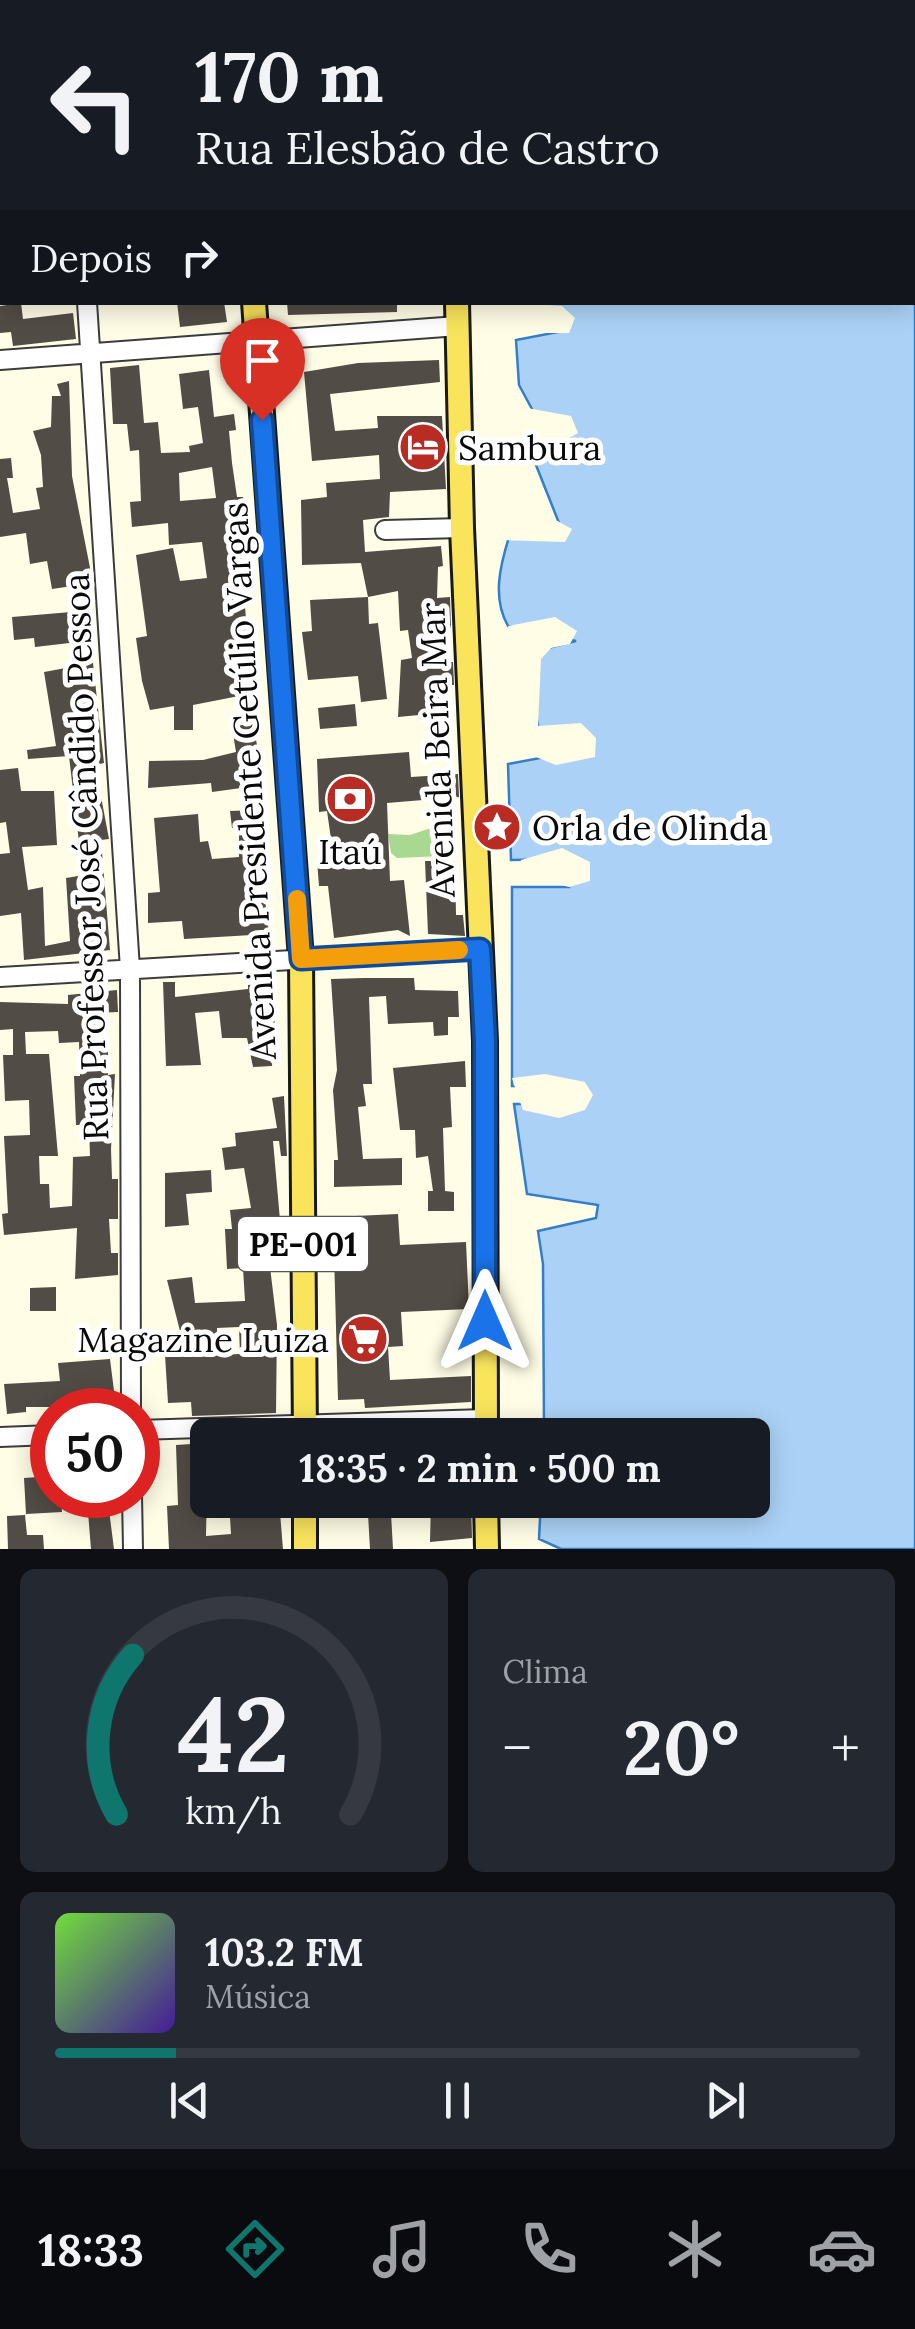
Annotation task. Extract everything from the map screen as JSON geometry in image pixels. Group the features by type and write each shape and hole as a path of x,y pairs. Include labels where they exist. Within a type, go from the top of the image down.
{"main road":[{"name":"Avenida Presidente Getúlio Vargas","path":"254,305 301,959 305,1418"},
{"name":"Avenida Beira Mar","path":"458,314 462,528 485,1041 486,1418"},
{"path":"305,1518 305,1549"},
{"path":"486,1518 487,1549"}],"street":[{"name":"Rua Professor José Cândido Pessoa","path":"87,305 130,969 131,1388"},
{"path":"0,360 257,342 458,314"},
{"path":"385,530 462,528"},
{"path":"0,977 480,949"},
{"path":"160,1430 190,1430"},
{"path":"0,1437 30,1436"},
{"path":"132,1518 133,1549"}],"green space":[{"path":"434,827 448,832 454,845 441,856 397,858 391,853 388,834 410,835"}],"water":[{"path":"540,305 915,305 915,1549 561,1549 539,1539 540,1518 770,1518 770,1418 544,1418 543,1264 538,1231 596,1218 598,1205 527,1194 514,1104 571,1104 568,1087 512,1086 512,887 569,887 565,859 511,860 508,764 583,750 538,727 528,653 576,641 508,626 499,593 509,537 561,528 534,460 547,437 519,385 516,340 558,332 559,312"}],"pier":[{"path":"533,305 562,306 575,318 569,333 527,333 553,329 554,315"},
{"path":"527,408 571,416 578,433 566,440 539,442 541,430"},
{"path":"552,518 572,529 565,542 503,540 508,532 554,525"},
{"path":"555,617 577,631 570,644 551,648 541,659 538,726 581,723 596,738 595,757 556,765 531,755 571,747 534,729 523,653 556,642 509,631 508,626"},
{"path":"562,848 590,862 590,881 569,887 550,882 564,882 562,864 519,865 521,860"},
{"path":"545,1074 585,1082 593,1095 585,1110 559,1118 523,1110 519,1099 566,1099 565,1092 516,1091 512,1078"}],"building":[{"path":"21,305 23,319 73,313 76,339 13,346 11,332 0,333 0,306"},
{"path":"177,305 224,305 227,322 180,327"},
{"path":"287,305 397,305 397,312 288,315"},
{"path":"439,360 440,382 330,394 335,431 378,428 377,416 442,416 446,489 390,492 389,517 363,520 365,552 441,546 443,566 438,567 437,598 450,597 451,628 442,629 446,662 453,662 454,685 438,686 440,713 398,717 401,660 412,658 408,630 400,631 398,591 368,597 361,563 302,565 301,500 327,497 326,483 380,479 379,455 312,461 304,372 358,363"},
{"path":"139,365 144,423 158,422 161,453 190,452 189,446 203,443 198,407 183,409 179,374 209,370 214,417 234,414 236,430 229,431 232,463 237,497 243,497 249,543 240,544 250,669 241,670 244,695 193,705 193,730 174,730 174,706 150,710 136,638 147,636 136,555 173,548 180,581 207,578 202,542 169,545 168,523 132,527 130,502 141,501 139,450 130,451 127,424 113,424 110,368","holes":["212,467 216,498 180,501 179,473"]},
{"path":"69,381 72,476 93,583 52,589 47,561 30,564 26,533 0,537 0,459 11,458 13,478 7,478 13,513 40,509 36,488 43,487 41,455 33,431 51,427 52,396 61,396 57,384"},
{"path":"368,597 369,624 378,623 387,699 361,702 358,676 308,680 302,632 312,631 310,600"},
{"path":"83,611 87,641 35,647 34,638 14,640 12,617"},
{"path":"93,663 104,763 95,765 109,839 101,840 110,950 24,960 21,913 0,916 0,854 10,853 6,822 0,823 0,770 18,768 21,791 54,791 57,845 22,847 28,890 43,887 45,946 70,941 66,878 90,874 83,842 79,842 69,756 28,759 27,750 56,746 44,672"},
{"path":"355,704 357,726 320,729 318,708"},
{"path":"253,723 262,773 240,776 241,788 212,792 211,783 148,788 149,761 203,760 236,752 232,727"},
{"path":"409,752 411,777 458,774 459,797 387,803 390,881 404,880 410,936 398,930 334,938 328,886 319,886 317,860 332,846 327,811 319,812 317,759"},
{"path":"255,810 269,934 184,939 182,921 148,923 148,893 160,892 154,818 198,814 200,842 208,841 212,859 239,857 239,828 232,828 230,811"},
{"path":"425,861 455,861 456,915 463,915 465,936 428,934"},
{"path":"258,978 270,978 275,1015 272,1066 253,1067 247,1038 222,1038 219,1011 195,1013 201,1065 166,1066 163,982 175,982 175,997 248,989 248,985 258,984"},
{"path":"414,978 415,990 458,991 459,1017 448,1017 448,1035 434,1036 433,1022 388,1024 386,996 369,997 372,1084 363,1084 366,1106 358,1107 363,1159 402,1158 402,1185 334,1187 334,1160 338,1160 333,1090 337,1070 331,979"},
{"path":"117,990 118,1012 95,1013 96,1051 108,1050 108,1075 115,1074 111,1149 112,1179 118,1179 118,1219 109,1219 111,1253 118,1253 118,1275 75,1279 77,1228 4,1235 2,1214 8,1213 4,1136 30,1135 29,1100 5,1101 3,1055 13,1055 13,1029 0,1030 0,1002 68,1004 68,995","holes":["58,1031 59,1043 79,1042 80,1076 74,1076 76,1125 89,1125 90,1156 73,1157 72,1206 50,1208 49,1184 40,1184 39,1156 58,1156 49,1054 26,1054 25,1032"]},
{"path":"465,1061 466,1087 450,1087 452,1127 443,1128 445,1191 454,1192 454,1211 428,1211 428,1191 433,1191 428,1156 416,1158 415,1130 400,1130 393,1068"},
{"path":"284,1096 287,1156 281,1156 279,1141 273,1141 280,1220 275,1221 274,1267 270,1267 277,1325 276,1413 192,1416 191,1402 168,1403 165,1355 171,1354 170,1331 180,1331 167,1280 192,1277 195,1303 245,1301 243,1268 227,1269 225,1229 232,1229 230,1210 251,1208 244,1168 225,1170 222,1148 236,1146 235,1133 277,1128 272,1098","holes":["239,1327 240,1354 218,1355 217,1328"]},
{"path":"211,1170 212,1192 186,1194 189,1225 165,1227 165,1173"},
{"path":"398,1214 400,1245 466,1242 469,1309 401,1312 403,1346 388,1347 390,1380 471,1376 471,1402 365,1408 364,1399 338,1400 333,1217"},
{"path":"56,1287 56,1311 30,1311 30,1288"},
{"path":"118,1336 118,1355 101,1356 101,1337"},
{"path":"110,1359 114,1388 30,1388 30,1407 26,1407 26,1412 7,1414 4,1384 60,1381 58,1363"},
{"path":"190,1444 190,1518 206,1518 206,1536 231,1534 230,1518 280,1518 283,1549 169,1549 167,1506 178,1505 176,1445"},
{"path":"24,1478 30,1478 30,1514 26,1514"},
{"path":"25,1515 27,1535 43,1535 44,1549 8,1549 7,1516"},
{"path":"88,1518 110,1518 114,1549 91,1549"},
{"path":"368,1518 391,1518 393,1549 370,1549"},
{"path":"431,1518 471,1518 472,1538 430,1542"}],"slow traffic":[{"path":"297,899 301,959 459,950"}],"place":[{"name":"Sambura","path":"423,447"},
{"name":"Itaú","path":"350,799"},
{"name":"Orla de Olinda","path":"497,827"},
{"name":"Magazine Luiza","path":"364,1339"}],"route":[{"path":"262,420 301,959 480,949 485,1041 485,1321"}]}
